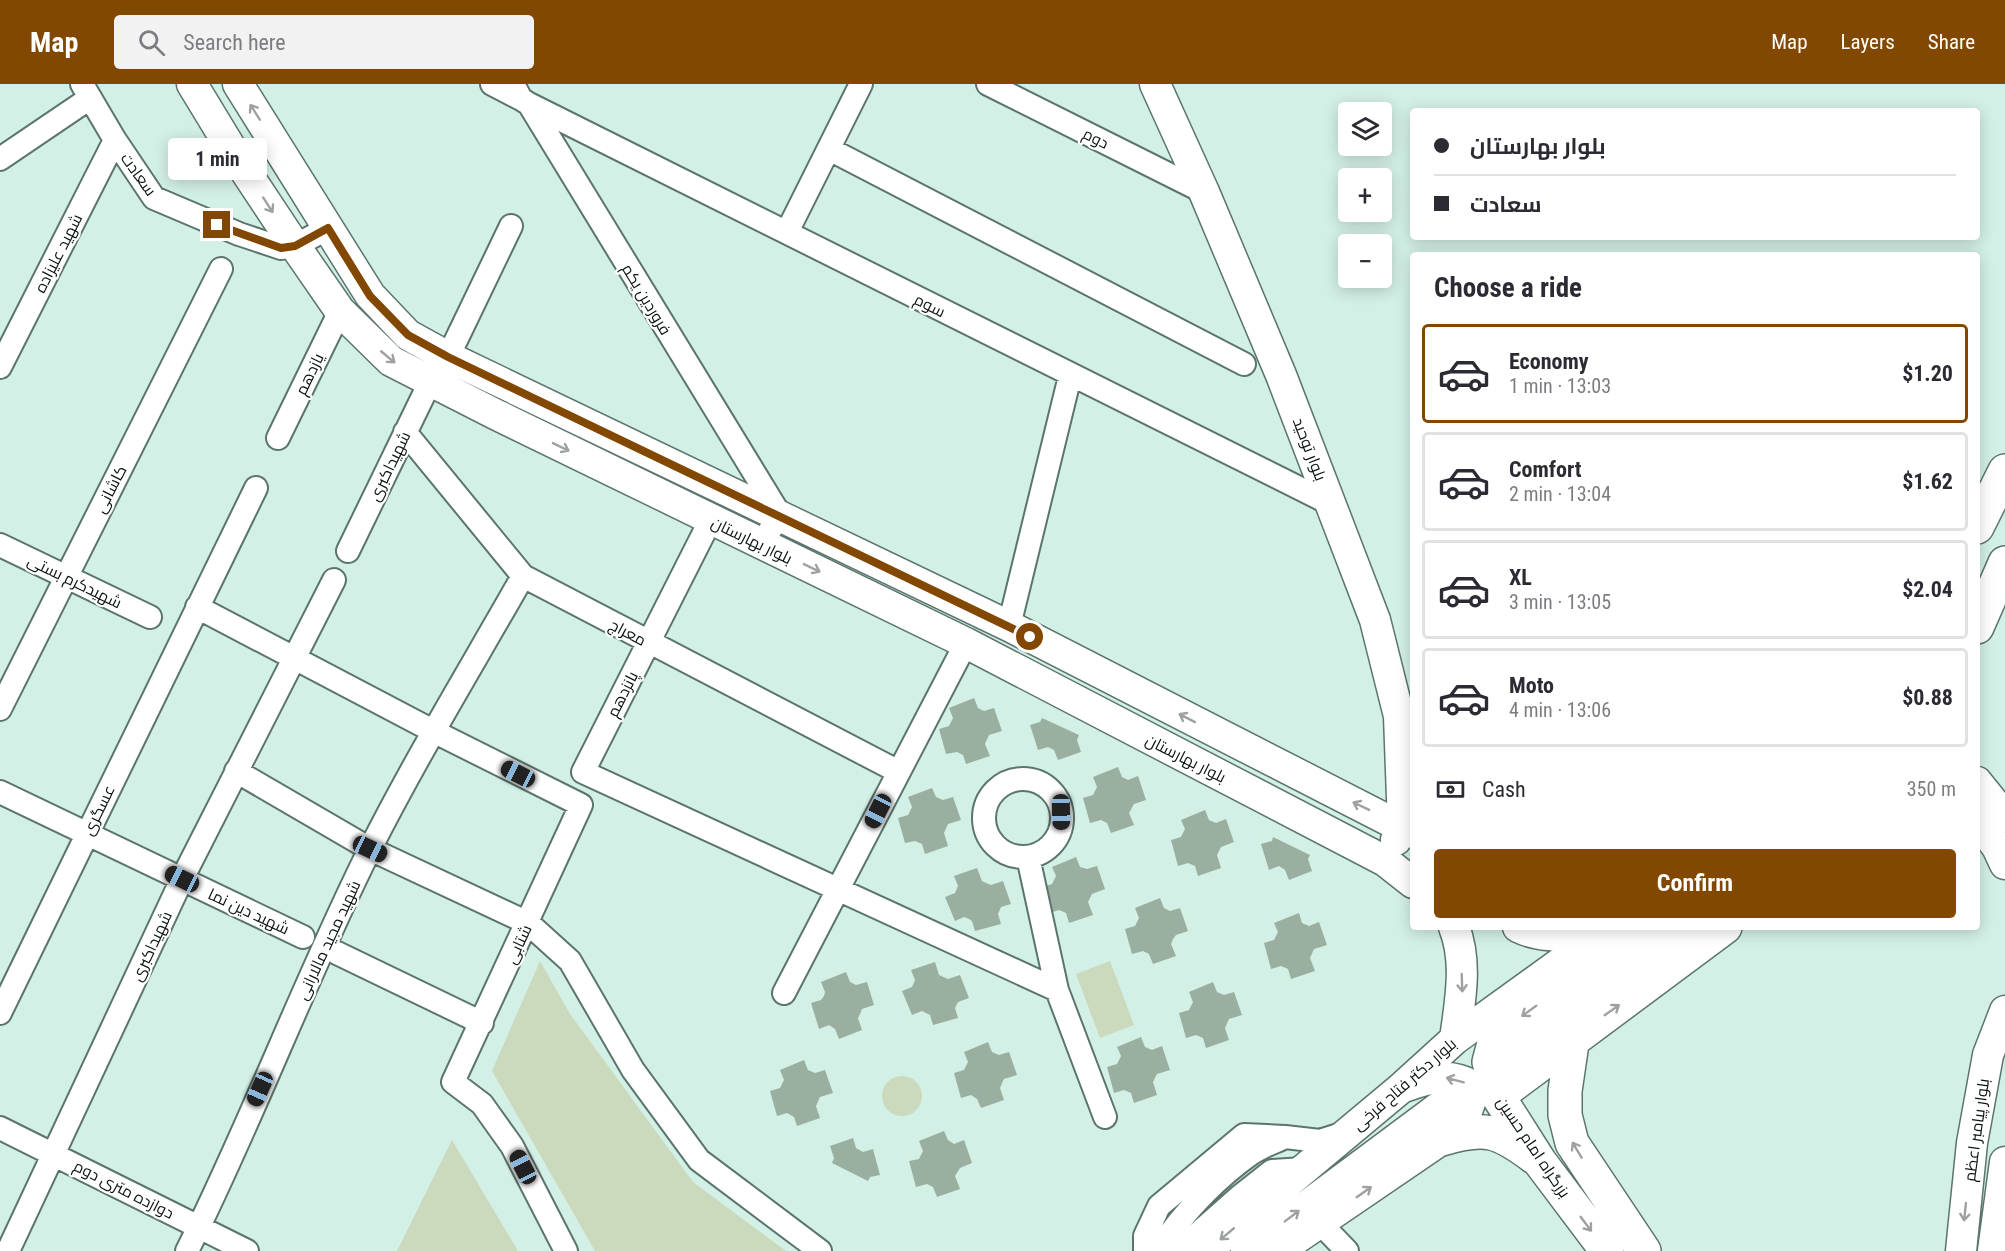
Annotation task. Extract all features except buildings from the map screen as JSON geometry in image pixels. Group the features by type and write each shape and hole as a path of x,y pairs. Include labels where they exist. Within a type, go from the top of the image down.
{"highway":[{"path":"1980,521 2005,471"},
{"path":"1980,577 2005,537"},
{"path":"1980,620 2005,563"},
{"name":"بزرگراه امام حسین","path":"1606,1251 1539,1162 1498,1096 1489,1062 1494,1042 1500,1034 1640,930"},
{"path":"1512,1053 1673,930"},
{"path":"1498,1096 1721,930"},
{"name":"بزرگراه امام حسین","path":"1572,1042 1565,1091 1565,1115 1572,1143 1644,1251"},
{"path":"1442,1139 1464,1132 1488,1131 1509,1139 1539,1162"}],"main road":[{"name":"بلوار بهارستان","path":"192,84 240,163 340,311 391,361 966,643 1385,861 1410,881"},
{"name":"بلوار بهارستان","path":"238,84 370,296 408,335 448,357 1009,626 1408,830"},
{"name":"بلوار توحید","path":"1155,85 1204,192 1281,375 1375,620 1399,716 1408,830"},
{"path":"1980,786 2005,817"},
{"path":"1980,824 1997,847 2005,864"},
{"path":"1385,861 1408,830"},
{"path":"1455,930 1460,946 1462,993 1455,1039"},
{"path":"1527,930 1540,934 1574,936 1601,930"},
{"name":"بلوار دکتر فتاح فرخی","path":"1206,1251 1400,1089 1455,1039 1605,930"},
{"name":"بلوار پیامبر اعظم","path":"1961,1251 1972,1143 1988,1055 2005,1011"},
{"path":"1283,1251 1320,1222 1442,1139 1466,1114 1472,1097 1465,1082 1451,1077 1433,1077 1400,1089"},
{"path":"1246,1251 1450,1099"},
{"name":"بلوار پیامبر اعظم","path":"1993,1251 2005,1162"}],"street":[{"path":"492,84 521,95"},
{"path":"787,232 861,84"},
{"name":"دوم","path":"988,84 1204,192"},
{"name":"سعادت","path":"86,91 115,140 154,198 267,244 281,248 295,246"},
{"path":"0,159 86,91"},
{"name":"سوم","path":"521,95 1070,376 1331,504"},
{"name":"فروردین یکم","path":"521,95 780,515"},
{"name":"شهید علیزاده","path":"0,367 115,140"},
{"path":"829,149 1244,364"},
{"path":"448,357 511,226"},
{"path":"295,246 328,228"},
{"name":"کاشانی","path":"0,709 221,269"},
{"name":"یازدهم","path":"278,438 340,311"},
{"path":"1009,626 1070,376"},
{"name":"شهیداکبری","path":"348,551 430,382"},
{"name":"معراج","path":"405,432 523,576 899,772"},
{"path":"256,488 197,607 435,732"},
{"path":"761,544 780,515"},
{"name":"پانزدهم","path":"711,519 583,772 838,890"},
{"name":"شهیدکرم بستی","path":"0,545 150,617"},
{"name":"شهید مجید مالارانی","path":"187,1251 323,947 370,849 523,576"},
{"name":"شهیداکبری","path":"8,1251 55,1155 182,879 296,659 334,580"},
{"name":"عسگری","path":"0,1012 197,607"},
{"path":"784,993 966,643"},
{"name":"شتابی","path":"435,732 581,805 453,1082 482,1104 512,1146 566,1251"},
{"path":"236,771 370,849 528,923 570,961 633,1070 699,1160 820,1251"},
{"name":"شهید دین نما","path":"0,792 303,937"},
{"path":"1028,857 1057,990 1106,1118"},
{"path":"838,890 1057,990"},
{"path":"337,953 482,1023"},
{"name":"دوازده متری دوم","path":"0,1128 248,1251"},
{"path":"1145,1251 1145,1236 1159,1206 1244,1135 1320,1141 1349,1132"},
{"path":"1157,1251 1178,1222 1222,1179 1252,1153 1285,1137"},
{"path":"1178,1251 1272,1171 1304,1169"},
{"path":"1320,1222 1347,1251"}],"green space":[{"path":"540,961 570,1014 693,1182 786,1251 595,1251 492,1071"},
{"path":"1110,961 1134,1025 1100,1038 1076,974"},
{"path":"902,1076 916,1082 922,1096 916,1110 902,1116 888,1110 882,1096 888,1082"},
{"path":"452,1140 518,1251 397,1251"}],"route":[{"path":"217,225 281,248 295,246 328,228 370,296 408,335 448,357 1030,637"}]}
